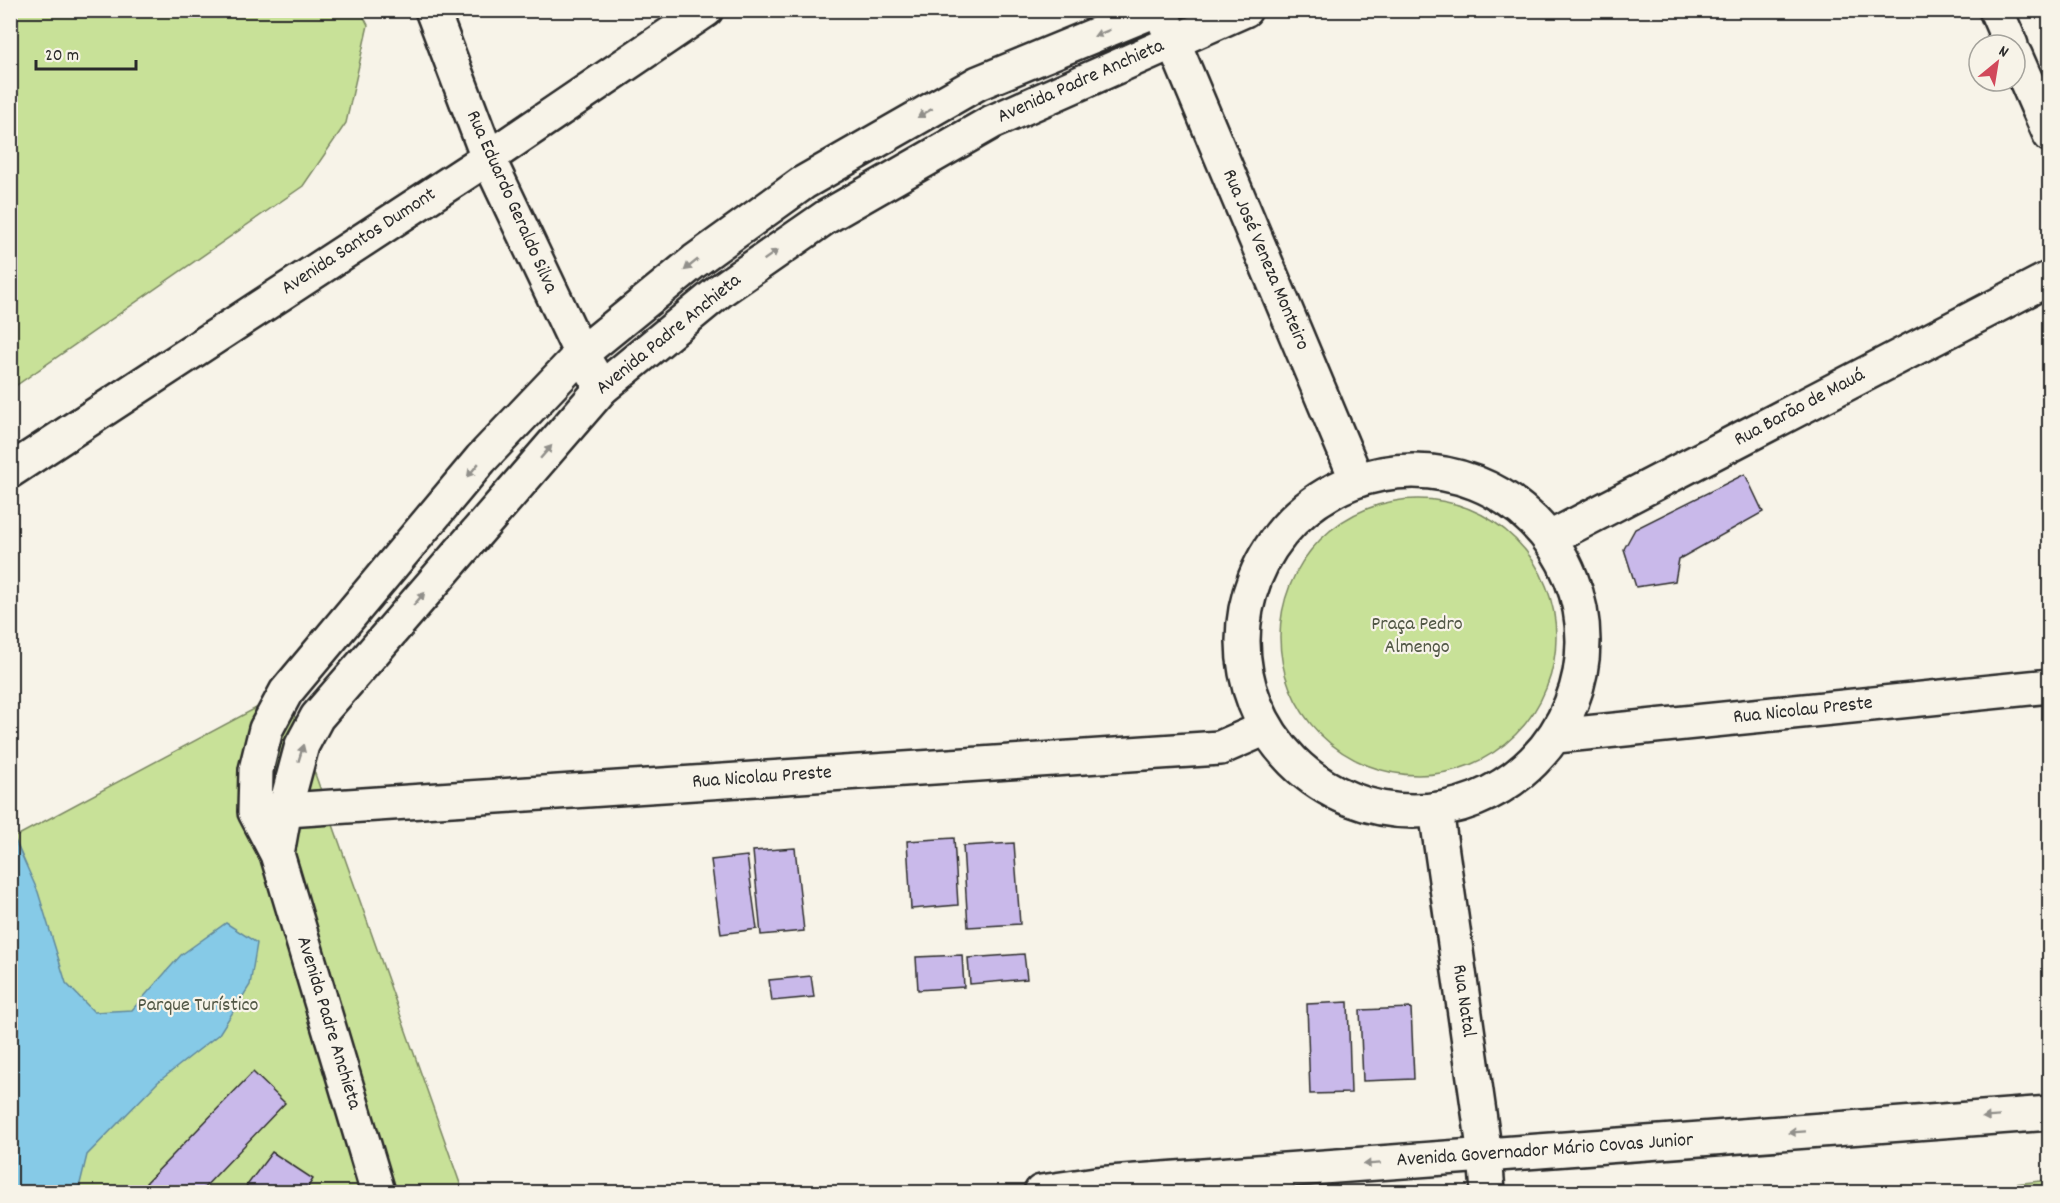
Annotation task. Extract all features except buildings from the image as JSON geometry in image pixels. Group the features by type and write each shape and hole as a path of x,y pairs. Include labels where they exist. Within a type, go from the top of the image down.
{"street":[{"name":"Rua Eduardo Geraldo Silva","path":"432,10 488,158 581,354 602,388"},
{"name":"Avenida Santos Dumont","path":"10,471 488,158 706,10"},
{"name":"Rua José Veneza Monteiro","path":"1158,10 1356,478"},
{"name":"Avenida Padre Anchieta","path":"378,1192 277,854 270,810 256,770 266,729 286,692 481,459 581,354 695,261 802,183 978,83 1158,10"},
{"name":"Avenida Padre Anchieta","path":"270,810 317,717 602,388 721,290 826,217 992,122 1245,10"},
{"path":"1996,10 2006,33"},
{"path":"2027,83 2049,135"},
{"name":"Rua Barão de Mauá","path":"1550,538 2049,278"},
{"path":"1410,470 1463,477 1512,501 1550,538 1575,585 1585,636 1579,688 1556,736 1524,772 1483,797 1436,810 1386,810 1338,794 1297,766 1266,728 1246,681 1242,641 1252,581 1276,537 1312,502 1356,478 1410,470"},
{"name":"Rua Nicolau Preste","path":"1556,736 2049,686"},
{"name":"Rua Nicolau Preste","path":"270,810 1220,748 1266,728"},
{"name":"Rua Natal","path":"1436,810 1485,1155 1488,1192"},
{"name":"Avenida Governador Mário Covas Junior","path":"1041,1192 1096,1184 2049,1113"}],"green space":[{"path":"11,10 360,10 368,25 346,123 303,186 11,389"},
{"name":"Praça Pedro Almengo","path":"1418,499 1445,502 1471,510 1494,523 1515,540 1532,561 1545,584 1553,610 1556,637 1553,664 1545,690 1532,713 1515,734 1494,751 1471,764 1445,772 1418,775 1391,772 1365,764 1342,751 1321,734 1304,713 1291,690 1283,664 1280,637 1283,610 1291,584 1304,561 1321,540 1342,523 1365,510 1391,502"},
{"name":"Parque Turístico","path":"286,692 463,1192 11,1192 11,839"},
{"path":"2049,1180 2049,1192 1944,1192"}],"water":[{"path":"11,831 38,892 66,983 94,1012 132,1010 181,955 226,923 257,943 250,985 219,1034 158,1082 87,1155 78,1192 11,1192"}]}
